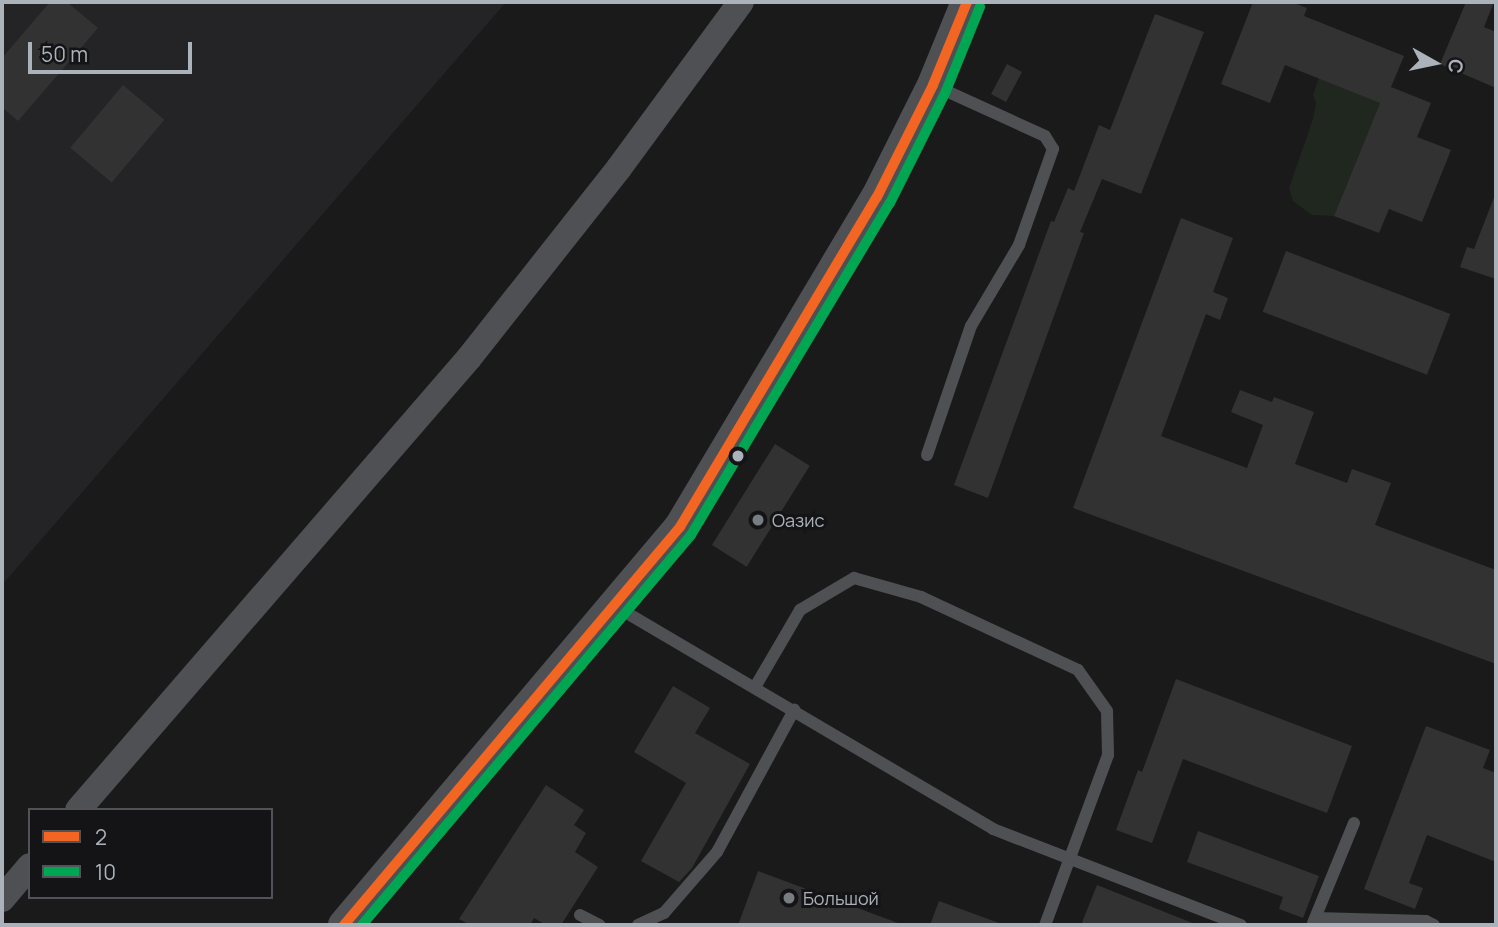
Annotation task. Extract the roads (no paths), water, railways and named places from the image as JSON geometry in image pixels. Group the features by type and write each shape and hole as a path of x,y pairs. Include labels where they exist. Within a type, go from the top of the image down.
{"street":[{"path":"80,808 469,358 619,168 741,2"},
{"path":"344,925 680,527 877,197 933,85 967,2"},
{"path":"2,899 28,868"}],"lane":[{"path":"927,455 971,326 1019,245 1053,149 1045,136 933,85"},
{"path":"755,687 800,610 854,578 921,597 1079,670 1107,711 1108,755 1072,860 1045,925"},
{"path":"614,606 993,829 1241,925"},
{"path":"638,925 664,913 717,852 794,710"},
{"path":"1354,823 1314,922 1426,921 1434,925"},
{"path":"580,915 600,925"}],"place":[{"name":"Оазис","path":"758,520"},
{"name":"Большой","path":"789,898"}]}
